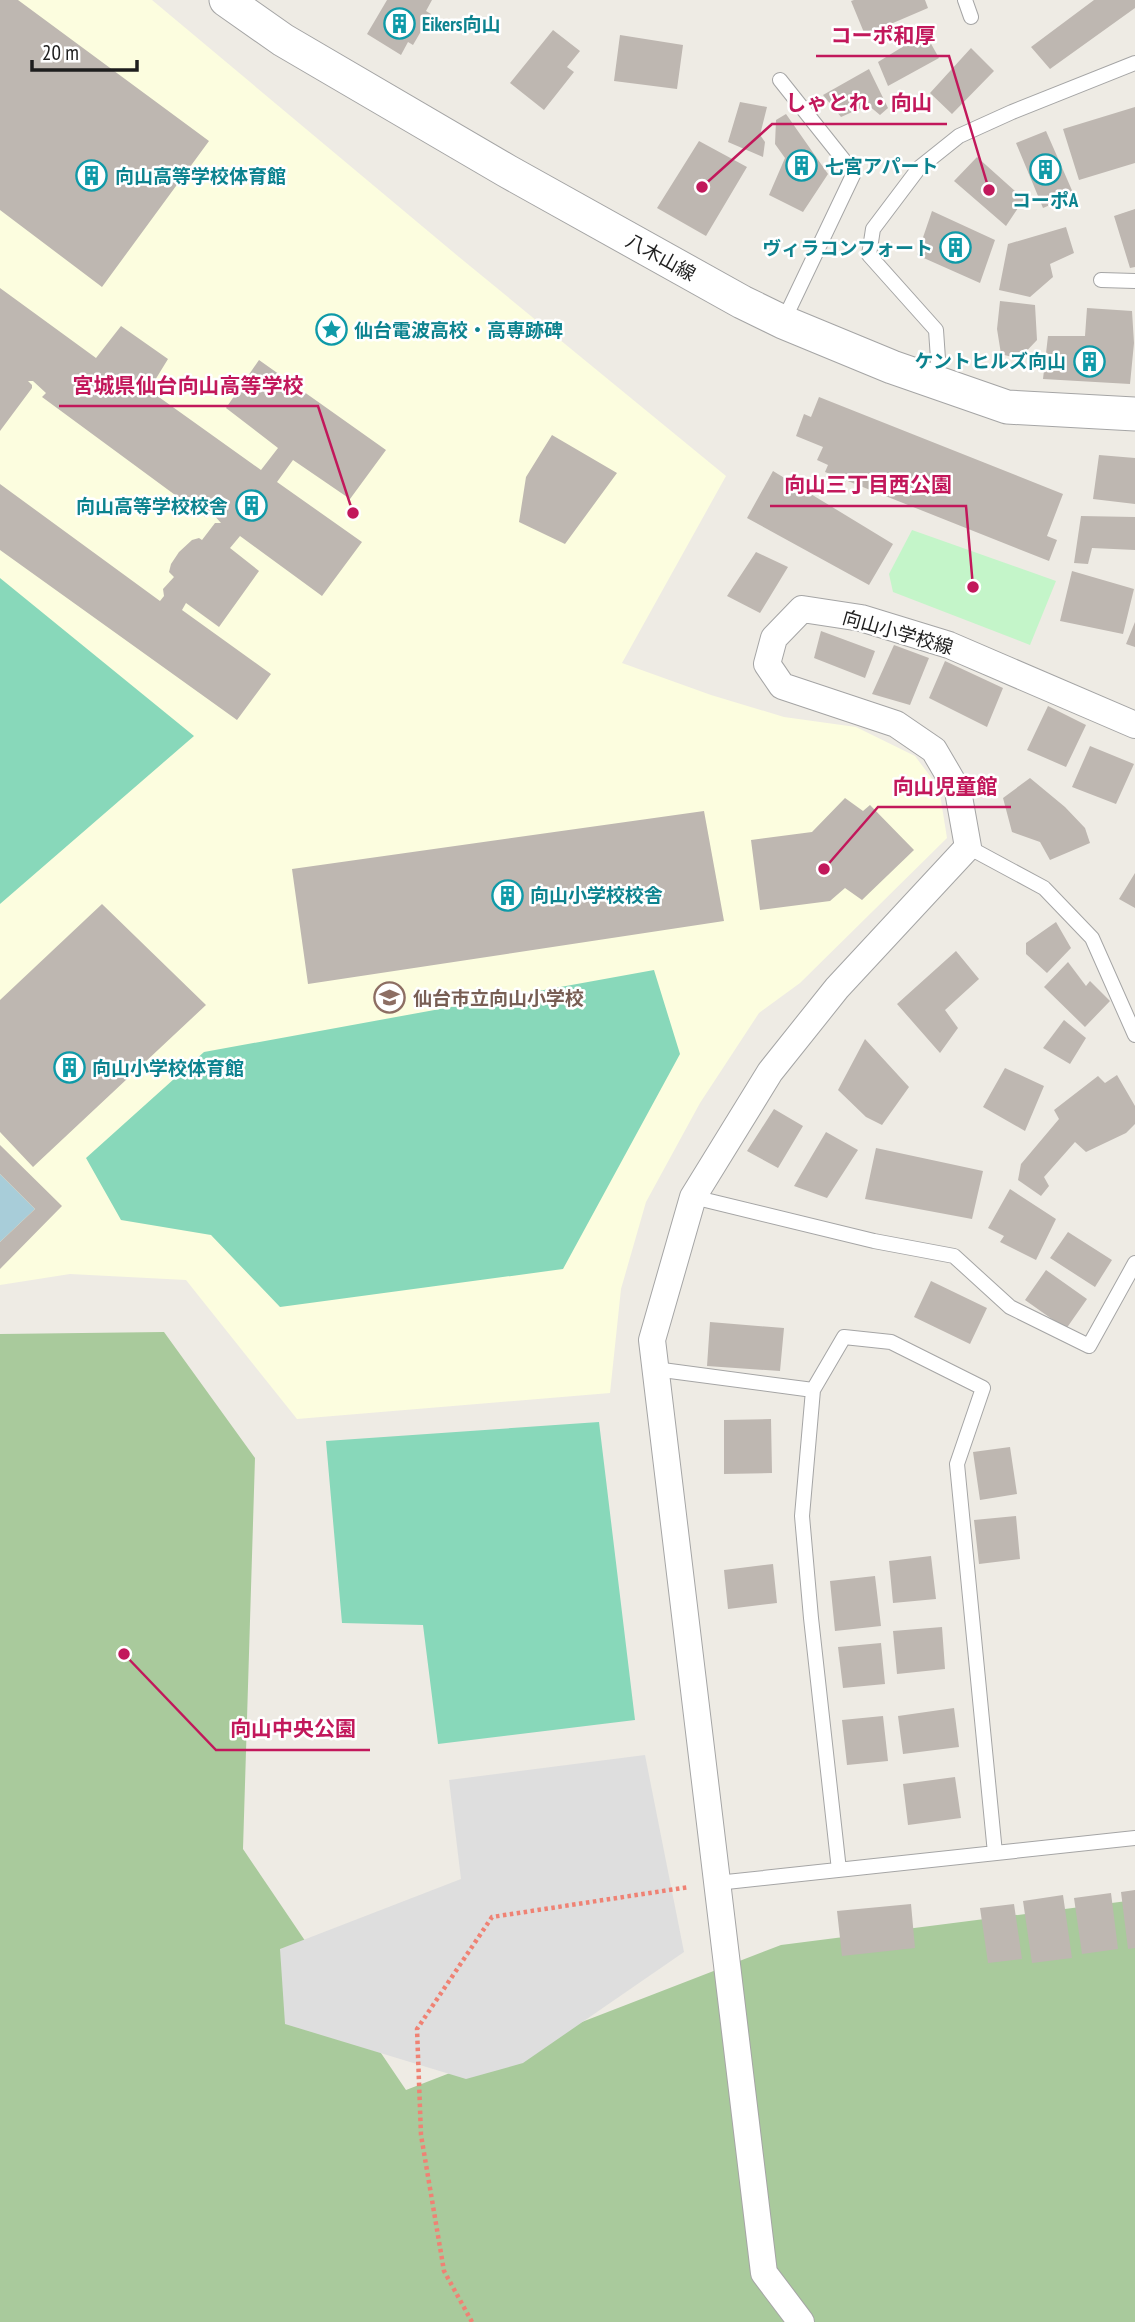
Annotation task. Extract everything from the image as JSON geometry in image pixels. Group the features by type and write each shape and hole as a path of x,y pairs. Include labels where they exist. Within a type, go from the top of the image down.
{"street":[{"name":"八木山線","path":"226,0 283,40 483,157 742,302 783,322 892,367 1007,407 1135,414"},
{"name":"向山小学校線","path":"968,848 958,791 934,750 896,724 782,687 767,664 774,638 802,609 861,618 949,645 1135,725"},
{"path":"801,2322 764,2273 652,1340 693,1197 770,1072 837,988 968,848"}],"lane":[{"path":"965,0 971,17"},
{"path":"936,381 936,330 869,255 873,229 919,168 959,136 1012,111 1135,63"},
{"path":"780,80 854,173 783,322"},
{"path":"1101,279 1135,281"},
{"path":"968,848 1044,888 1092,938 1135,1035"},
{"path":"693,1197 874,1241 954,1256 1010,1307 1089,1346 1134,1267"},
{"path":"839,1870 802,1516 813,1390 844,1337 891,1342 983,1388 957,1464 995,1853"},
{"path":"655,1368 813,1390"},
{"path":"717,1883 1135,1838"}],"path":[{"path":"472,2322 444,2271 421,2135 417,2029 492,1917 717,1883"}],"shaded area":[{"path":"0,0 152,0 726,476 622,663 711,695 784,717 856,727 915,756 939,788 947,838 800,983 759,1013 700,1103 646,1202 621,1289 610,1393 297,1419 186,1280 70,1274 0,1285"},
{"path":"645,1755 684,1952 523,2063 466,2079 285,2024 280,1949 461,1879 449,1780"}],"green space":[{"path":"912,530 1056,581 1030,645 893,592 889,574"},
{"path":"0,578 194,736 0,904"},
{"path":"654,970 680,1054 563,1269 280,1307 211,1235 121,1220 86,1158 204,1052"},
{"path":"164,1332 255,1458 243,1849 406,2090 781,1945 1135,1900 1135,2322 0,2322 0,1334"},
{"path":"599,1422 635,1720 438,1744 423,1625 342,1623 326,1441"}],"water":[{"path":"0,1174 35,1209 0,1242"}],"building":[{"name":"向山高等学校体育館","path":"0,0 18,0 209,141 102,287 0,210"},
{"name":"Eikers向山","path":"387,0 432,0 426,11 431,14 413,45 408,42 401,55 367,34"},
{"path":"925,0 928,8 865,35 851,1"},
{"path":"1094,0 1135,0 1135,8 1050,69 1031,47"},
{"path":"553,30 580,51 567,67 574,72 544,110 510,83"},
{"path":"925,33 939,58 888,86 878,62"},
{"path":"620,35 683,45 677,89 614,81"},
{"path":"971,48 994,71 952,114 930,93"},
{"path":"869,69 888,108 880,115 868,105 841,117 823,95"},
{"path":"740,102 767,107 760,135 765,142 763,157 728,142"},
{"path":"1135,107 1135,163 1079,180 1063,129"},
{"name":"七宮アパート","path":"786,114 828,174 803,212 769,195 785,158 775,144 776,120"},
{"name":"コーポA","path":"1046,131 1074,195 1043,208 1016,143"},
{"path":"699,141 747,167 706,236 657,208"},
{"path":"977,157 1024,199 1006,226 954,181"},
{"path":"1135,209 1135,267 1130,268 1114,216"},
{"name":"ヴィラコンフォート","path":"932,211 995,240 980,283 917,255"},
{"path":"1066,227 1074,253 1050,264 1053,277 1030,297 999,290 1008,244"},
{"name":"向山高等学校校舎","path":"0,288 96,358 121,326 168,359 149,390 261,470 278,448 226,408 259,360 386,450 350,499 293,460 277,482 362,542 322,596 240,536 230,548 259,571 219,627 186,603 182,610 271,674 237,720 0,550 0,484 160,601 164,596 163,589 174,577 169,572 179,552 192,540 202,540 215,523 221,523 213,514 205,517 42,397 46,393 33,381 28,381 32,388 0,431"},
{"path":"1000,301 1035,305 1037,340 1019,359 1001,354 997,329"},
{"name":"ケントヒルズ向山","path":"1087,308 1132,311 1134,343 1130,384 1043,379 1048,336 1085,336"},
{"path":"819,397 1063,494 1047,536 1057,540 1049,561 825,472 828,465 817,460 823,447 796,436 804,414 811,417"},
{"path":"552,435 617,473 565,544 519,522 526,477"},
{"path":"1099,455 1135,458 1135,504 1093,499"},
{"path":"773,471 893,544 869,585 747,518"},
{"path":"1081,516 1135,517 1135,550 1092,548 1088,564 1074,563"},
{"path":"756,552 788,567 760,613 727,596"},
{"path":"1072,571 1134,589 1123,634 1060,621"},
{"path":"1135,622 1135,647 1126,644"},
{"path":"821,631 875,651 865,678 814,658"},
{"path":"894,645 929,658 910,705 872,694"},
{"path":"945,661 1003,688 987,727 929,698"},
{"path":"1048,706 1086,725 1066,767 1027,750"},
{"path":"1090,746 1134,764 1116,804 1072,787"},
{"path":"1030,778 1085,828 1090,843 1050,860 1040,842 1012,832 1003,798"},
{"path":"845,798 863,811 870,805 914,850 862,900 845,888 830,901 760,910 751,840 812,832"},
{"name":"向山小学校校舎","path":"704,811 724,921 308,984 292,869"},
{"path":"1135,873 1135,908 1119,899"},
{"name":"向山小学校体育館","path":"102,904 206,1005 33,1167 0,1132 0,1000"},
{"path":"1056,922 1071,948 1047,973 1026,954 1026,943"},
{"path":"956,951 979,979 945,1010 958,1028 940,1053 897,1004"},
{"path":"1068,962 1086,986 1090,981 1110,1001 1085,1027 1044,987"},
{"path":"1064,1020 1086,1038 1070,1064 1043,1048"},
{"path":"865,1039 909,1087 882,1125 866,1117 838,1090"},
{"path":"1005,1068 1044,1086 1025,1131 983,1107"},
{"path":"1117,1075 1135,1106 1135,1124 1126,1133 1086,1152 1075,1142 1044,1177 1049,1186 1041,1196 1018,1180 1021,1164 1059,1119 1054,1110 1098,1076 1105,1083"},
{"path":"774,1109 803,1126 778,1168 747,1151"},
{"path":"826,1132 858,1150 827,1198 794,1186"},
{"path":"0,1145 62,1206 0,1269 0,1242 35,1209 0,1174"},
{"path":"876,1148 983,1171 972,1219 865,1199"},
{"path":"1010,1189 1056,1219 1036,1260 1000,1242 1004,1236 988,1228"},
{"path":"1068,1232 1112,1260 1095,1287 1050,1258"},
{"path":"1046,1270 1087,1299 1066,1329 1025,1300"},
{"path":"931,1281 987,1308 970,1344 914,1317"},
{"path":"710,1322 784,1328 780,1371 707,1366"},
{"path":"771,1419 772,1473 724,1474 724,1420"},
{"path":"1010,1447 1017,1494 980,1500 973,1452"},
{"path":"1016,1516 1020,1559 979,1564 974,1520"},
{"path":"931,1556 936,1599 893,1603 889,1561"},
{"path":"773,1564 777,1603 728,1609 724,1570"},
{"path":"875,1576 881,1626 835,1631 830,1581"},
{"path":"942,1627 945,1669 897,1674 893,1631"},
{"path":"881,1643 885,1684 843,1688 838,1647"},
{"path":"954,1708 959,1747 903,1754 898,1716"},
{"path":"883,1716 888,1761 847,1765 842,1720"},
{"path":"955,1777 961,1818 908,1825 903,1784"},
{"path":"1135,1890 1135,1948 1128,1949 1121,1892"},
{"path":"1111,1893 1118,1949 1082,1954 1074,1898"},
{"path":"1063,1895 1072,1958 1032,1963 1023,1901"},
{"path":"911,1904 915,1948 842,1956 837,1911"},
{"path":"1014,1904 1022,1959 988,1963 980,1908"}],"place":[{"name":"Eikers向山","path":"399,24"},
{"name":"七宮アパート","path":"802,166"},
{"name":"コーポA","path":"1045,169"},
{"name":"向山高等学校体育館","path":"92,176"},
{"name":"しゃとれ・向山","path":"702,187"},
{"name":"コーポ和厚","path":"989,190"},
{"name":"ヴィラコンフォート","path":"956,248"},
{"name":"仙台電波高校・高専跡碑","path":"331,330"},
{"name":"ケントヒルズ向山","path":"1089,361"},
{"name":"向山高等学校校舎","path":"251,506"},
{"name":"宮城県仙台向山高等学校","path":"353,513"},
{"name":"向山三丁目西公園","path":"973,587"},
{"name":"向山児童館","path":"824,869"},
{"name":"向山小学校校舎","path":"507,895"},
{"name":"仙台市立向山小学校","path":"390,998"},
{"name":"向山小学校体育館","path":"69,1068"},
{"name":"向山中央公園","path":"124,1654"}]}
